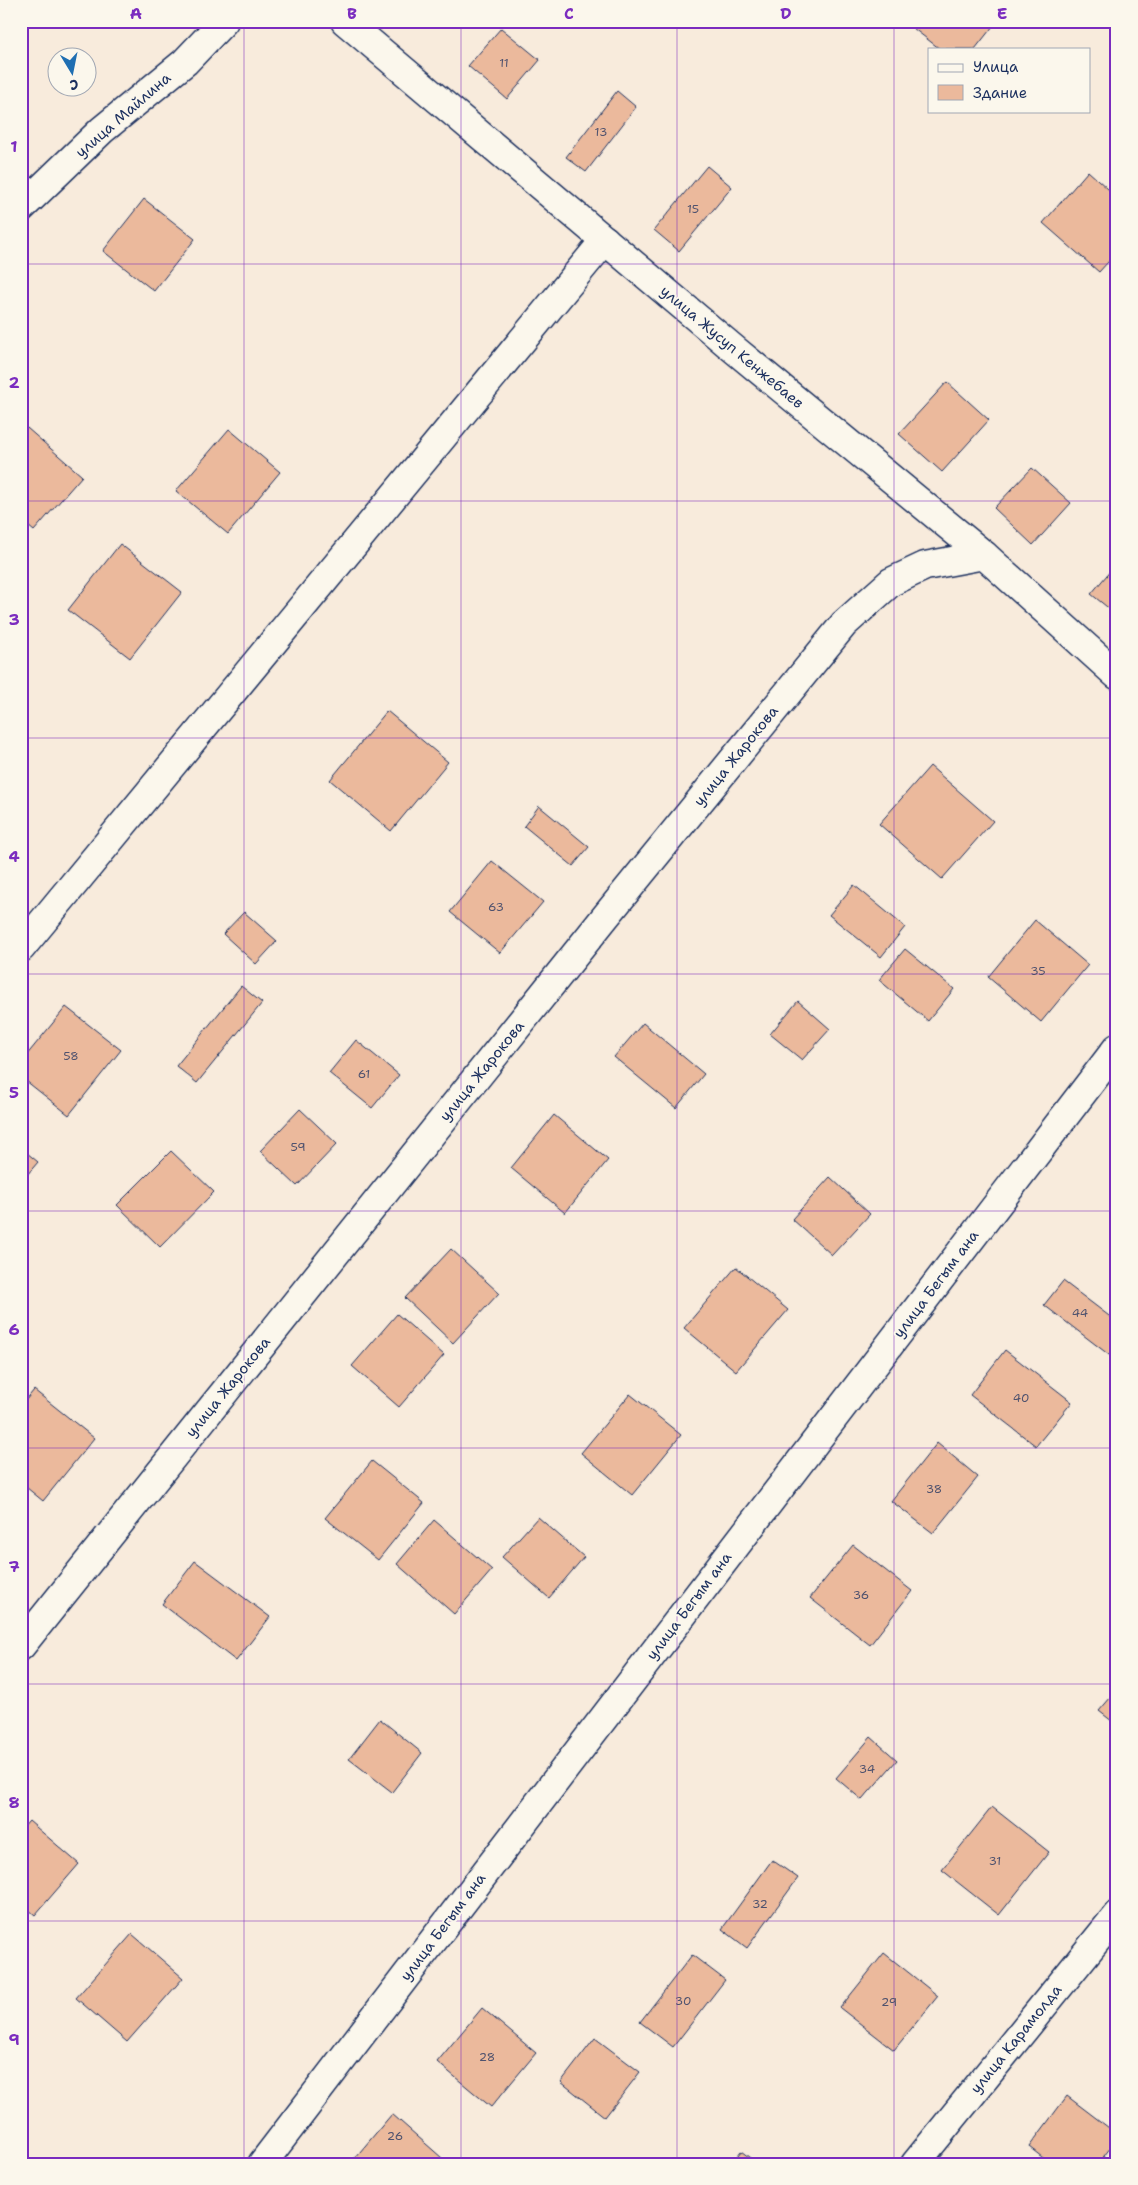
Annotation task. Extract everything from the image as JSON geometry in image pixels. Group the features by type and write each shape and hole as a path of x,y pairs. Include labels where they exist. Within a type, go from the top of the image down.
{"street":[{"name":"улица Майлина","path":"21,208 102,130 185,62 224,21"},
{"name":"улица Жусуп Кенжебаев","path":"345,21 984,556 1117,675"},
{"path":"21,948 605,240"},
{"name":"улица Жарокова","path":"21,1646 606,916 844,624 891,582 925,566 984,556"},
{"name":"улица Бегым ана","path":"262,2164 1117,1048"},
{"name":"улица Карамолда","path":"915,2164 1117,1915"}],"building":[{"path":"912,21 997,21 976,48 939,48 909,25"},
{"path":"501,28 540,60 507,99 468,66"},
{"path":"617,91 636,107 586,172 566,157"},
{"path":"707,166 732,187 679,251 654,230"},
{"path":"1088,171 1117,197 1117,252 1099,272 1043,223"},
{"path":"144,199 195,239 154,291 103,251"},
{"path":"947,382 989,420 942,472 899,434"},
{"path":"27,428 82,476 34,531 21,520 21,434"},
{"path":"229,429 280,472 228,534 176,491"},
{"path":"1032,468 1071,503 1033,545 994,508"},
{"path":"120,544 182,592 130,658 68,610"},
{"path":"1117,563 1117,615 1091,594"},
{"path":"387,711 448,762 391,831 330,780"},
{"path":"930,766 993,821 942,879 879,824"},
{"path":"539,806 589,847 573,866 524,826"},
{"path":"492,861 543,902 500,953 450,912"},
{"path":"854,885 905,927 881,957 829,915"},
{"path":"244,912 277,941 256,964 223,934"},
{"path":"1035,920 1088,965 1041,1022 988,977"},
{"path":"905,949 954,989 928,1021 879,980"},
{"path":"241,986 262,1003 197,1083 176,1066"},
{"path":"798,1001 830,1029 802,1060 770,1034"},
{"path":"66,1007 121,1050 69,1115 21,1077 21,1062"},
{"path":"643,1023 704,1074 676,1108 614,1057"},
{"path":"356,1040 399,1075 372,1108 329,1073"},
{"path":"300,1109 337,1144 297,1186 260,1151"},
{"path":"554,1115 608,1160 565,1213 511,1168"},
{"path":"21,1148 38,1162 21,1182"},
{"path":"171,1151 214,1192 160,1247 117,1205"},
{"path":"830,1177 870,1214 832,1255 792,1219"},
{"path":"451,1249 499,1293 453,1343 405,1298"},
{"path":"736,1267 788,1310 736,1371 684,1328"},
{"path":"1063,1281 1117,1322 1117,1361 1044,1305"},
{"path":"397,1314 444,1355 399,1407 352,1366"},
{"path":"1005,1350 1072,1402 1036,1446 970,1395"},
{"path":"34,1390 94,1438 43,1501 21,1483 21,1406"},
{"path":"630,1394 681,1435 632,1495 581,1453"},
{"path":"937,1443 978,1477 933,1533 891,1501"},
{"path":"372,1461 424,1503 378,1560 325,1518"},
{"path":"538,1517 584,1557 549,1598 502,1557"},
{"path":"434,1520 492,1570 454,1614 397,1564"},
{"path":"853,1545 912,1591 870,1645 810,1598"},
{"path":"195,1561 270,1617 236,1661 162,1604"},
{"path":"1117,1690 1117,1725 1099,1711"},
{"path":"380,1719 422,1753 392,1792 349,1759"},
{"path":"871,1737 897,1760 862,1800 836,1778"},
{"path":"992,1807 1049,1852 999,1915 942,1870"},
{"path":"29,1821 79,1864 35,1915 21,1903 21,1830"},
{"path":"772,1860 798,1878 747,1948 722,1929"},
{"path":"132,1934 183,1978 127,2042 76,1998"},
{"path":"884,1953 938,1996 894,2050 840,2008"},
{"path":"692,1955 725,1980 673,2047 640,2022"},
{"path":"482,2008 536,2053 491,2107 437,2062"},
{"path":"595,2038 640,2072 605,2117 561,2082"},
{"path":"1067,2096 1117,2134 1117,2139 1098,2164 1051,2164 1029,2147"},
{"path":"392,2114 442,2158 437,2164 360,2164 354,2159"},
{"path":"741,2151 758,2164 731,2164"}]}
